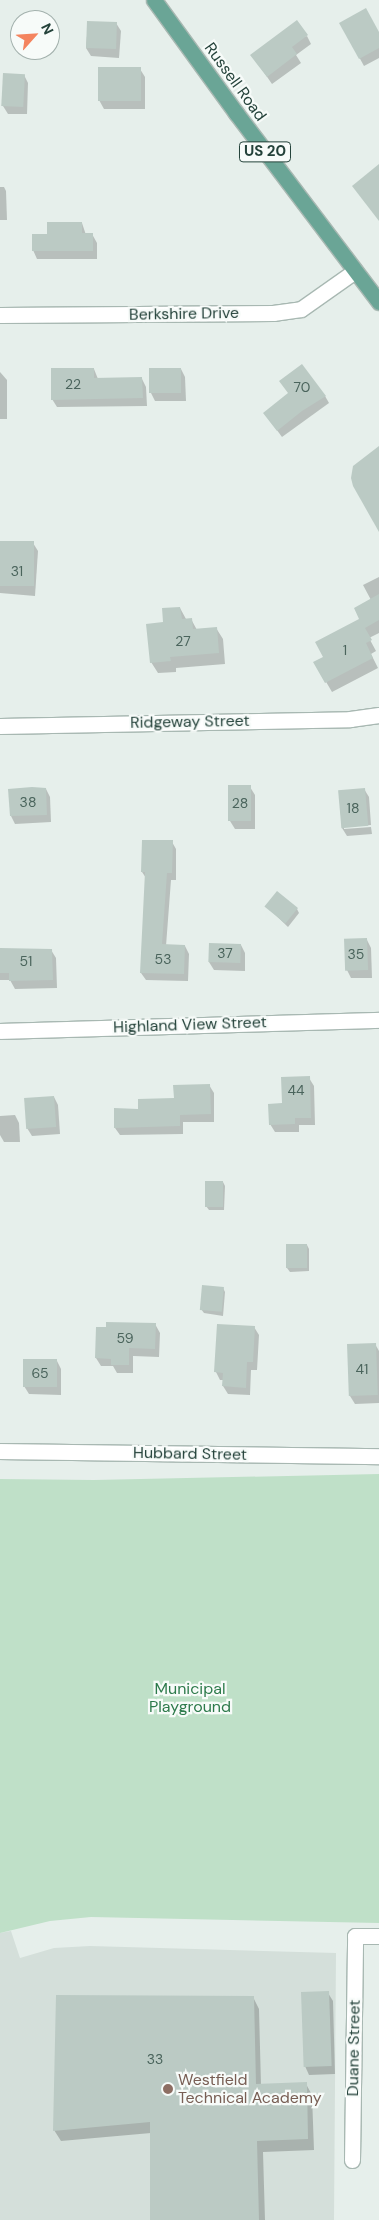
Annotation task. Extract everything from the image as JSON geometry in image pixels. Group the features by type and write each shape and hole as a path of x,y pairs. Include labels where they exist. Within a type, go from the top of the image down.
{"main road":[{"name":"Russell Road","path":"154,0 247,128 379,302"}],"street":[{"name":"Berkshire Drive","path":"0,316 282,312 301,310 355,271"},
{"name":"Ridgeway Street","path":"0,726 350,719 379,715"},
{"name":"Highland View Street","path":"0,1031 379,1020"},
{"name":"Hubbard Street","path":"0,1451 379,1456"},
{"name":"Duane Street","path":"352,2160 355,1936 379,1936"}],"shaded area":[{"name":"Westfield Technical Academy","path":"11,1931 20,1958 54,1948 90,1946 336,1953 334,2220 0,2220 0,1933"}],"green space":[{"name":"Municipal Playground","path":"379,1474 379,1923 91,1917 50,1921 0,1933 0,1479 94,1480"}],"building":[{"path":"366,8 379,32 379,48 359,59 339,23"},
{"path":"297,20 308,35 292,47 297,54 267,77 250,55"},
{"path":"87,21 117,22 116,49 86,48"},
{"path":"98,67 141,67 141,101 98,101"},
{"path":"3,73 25,74 23,107 1,106"},
{"path":"379,164 379,221 352,186"},
{"path":"47,222 82,222 82,233 93,233 93,251 32,251 32,234 47,234"},
{"path":"302,364 326,396 302,411 277,431 263,413 288,393 279,381"},
{"path":"51,368 94,368 94,378 142,377 143,398 51,400"},
{"path":"149,368 181,368 181,393 149,393"},
{"path":"379,446 379,532 353,486 351,478 353,466"},
{"path":"0,541 34,541 34,586 0,586"},
{"path":"379,594 379,620 365,628 372,640 366,643 373,658 325,683 313,662 323,657 315,642 359,619 354,608"},
{"path":"180,607 182,619 192,618 193,629 217,627 219,653 170,657 171,661 150,663 146,624 163,622 162,608"},
{"path":"228,785 251,785 251,821 228,821"},
{"path":"46,788 47,815 10,816 8,789"},
{"path":"365,788 368,826 341,828 338,790"},
{"path":"142,840 173,840 172,873 167,873 162,944 185,945 184,974 140,973 145,872 141,872"},
{"path":"277,891 298,908 285,924 264,907"},
{"path":"367,938 368,970 345,971 344,939"},
{"path":"209,943 241,944 240,963 208,962"},
{"path":"0,948 52,949 53,980 9,981 9,973 0,973"},
{"path":"310,1076 311,1118 295,1118 295,1124 269,1125 268,1104 282,1103 281,1077"},
{"path":"210,1084 211,1114 180,1115 180,1126 114,1128 114,1108 138,1109 138,1099 174,1098 173,1085"},
{"path":"54,1096 56,1127 26,1129 24,1098"},
{"path":"205,1181 223,1181 223,1207 205,1207"},
{"path":"286,1244 307,1244 307,1268 286,1268"},
{"path":"202,1285 224,1287 222,1312 200,1310"},
{"path":"106,1322 156,1323 155,1349 129,1348 129,1365 111,1365 111,1359 95,1358 96,1327 106,1327"},
{"path":"217,1324 255,1326 253,1362 247,1362 246,1388 222,1386 223,1373 214,1372"},
{"path":"376,1343 378,1395 349,1396 347,1344"},
{"path":"23,1359 57,1359 57,1387 23,1387"},
{"path":"329,1991 332,2066 304,2067 301,1992"},
{"path":"56,1995 254,1996 256,2084 307,2082 308,2139 257,2141 259,2220 150,2220 150,2122 53,2131"}],"place":[{"name":"Westfield Technical Academy","path":"168,2089"}]}
